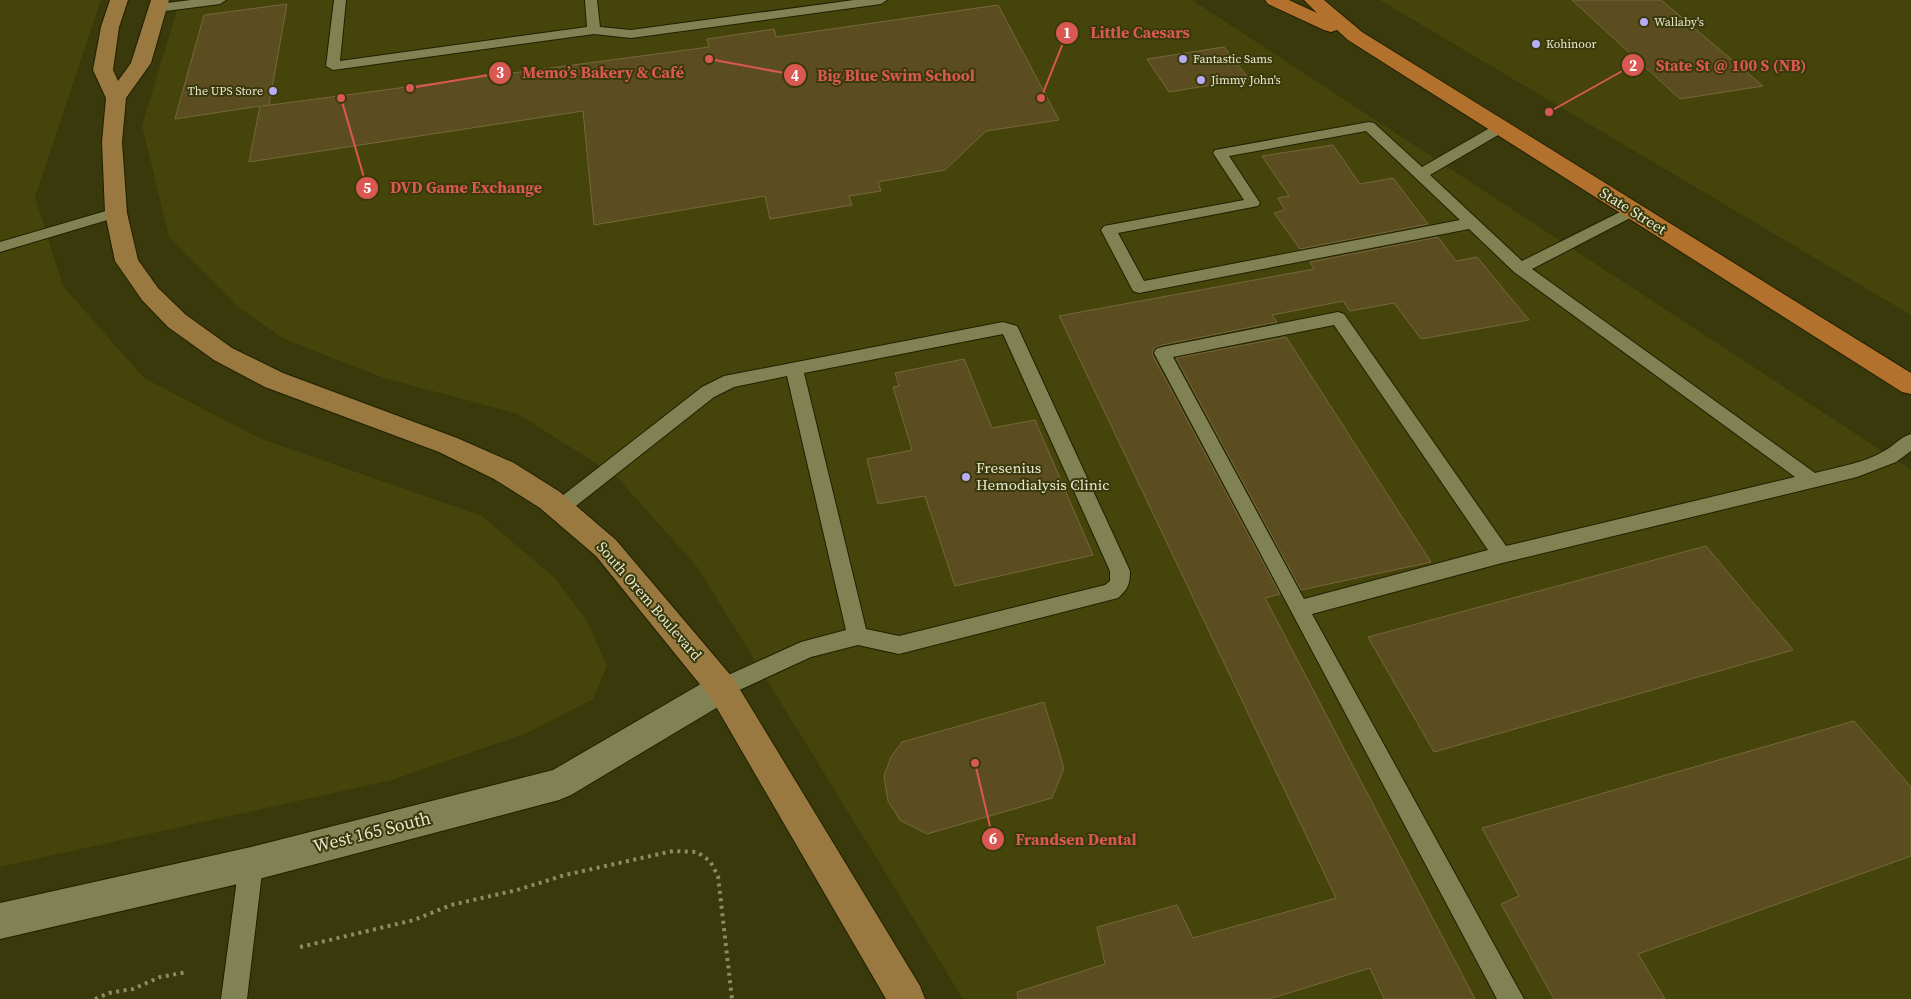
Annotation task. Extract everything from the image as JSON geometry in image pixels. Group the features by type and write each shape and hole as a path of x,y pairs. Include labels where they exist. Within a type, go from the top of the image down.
{"main road":[{"name":"State Street","path":"1274,0 1355,36"},
{"name":"State Street","path":"1313,0 1355,36 1911,385"}],"street":[{"path":"119,0 110,27 103,70 116,98 141,63 159,4"},
{"name":"South Orem Boulevard","path":"116,98 112,142 116,213 127,261 150,294 177,321 223,354 274,380 448,445 504,471 560,508 606,548 722,688 907,999"},
{"name":"West 165 South","path":"0,921 250,864 559,784 722,688"}],"lane":[{"path":"159,4 220,0"},
{"path":"340,0 333,66 594,30 630,34 881,0"},
{"path":"591,0 594,30"},
{"path":"1472,224 1139,287 1109,230 1253,203 1220,153 1369,126 1520,268 1812,480"},
{"path":"1420,174 1500,128"},
{"path":"1520,268 1633,211"},
{"path":"0,247 116,213"},
{"path":"1502,555 1338,318 1162,353 1511,999"},
{"path":"560,508 708,392 730,381 1003,328 1011,330 1120,571 1120,584 1111,592 899,645 858,636 808,648 722,688"},
{"path":"794,368 858,636"},
{"path":"1299,609 1502,555 1866,466 1890,457 1911,441"},
{"path":"234,999 250,864"}],"path":[{"path":"300,947 414,920 451,905 518,890 565,875 673,851 697,852 710,861 718,876 732,999"},
{"path":"94,999 109,993 133,989 160,977 188,972"}],"shaded area":[{"path":"0,0 101,0 35,197 63,286 144,378 259,438 482,516 556,579 587,621 607,666 593,699 527,733 392,780 0,867"},
{"path":"180,0 1192,0 1911,470 1911,999 963,999 698,568 616,476 518,414 384,378 284,339 238,307 169,237 142,126"},
{"path":"1380,0 1911,0 1911,315 1427,28"}],"building":[{"path":"1572,0 1661,0 1763,86 1680,99"},
{"path":"287,4 269,105 263,106 709,47 707,39 774,29 776,37 998,5 1059,120 986,131 945,170 878,182 881,191 849,196 852,205 770,219 765,196 594,225 583,111 249,162 260,106 175,119 204,15"},
{"path":"1224,47 1249,79 1169,92 1147,59"},
{"path":"1333,145 1360,184 1393,178 1428,224 1300,249 1274,213 1285,210 1278,198 1289,196 1262,156"},
{"path":"1438,237 1456,261 1477,257 1529,320 1421,339 1394,303 1350,311 1343,301 1272,315 1277,322 1162,345 1154,348 1152,354 1280,594 1265,598 1475,999 1384,999 1370,968 1269,999 1018,999 1017,992 1105,964 1097,927 1177,905 1193,938 1336,898 1059,316 1314,269 1310,262"},
{"path":"1286,337 1431,562 1301,590 1176,358"},
{"name":"Fresenius Hemodialysis Clinic","path":"964,359 992,428 1035,420 1093,555 955,586 925,496 878,504 867,459 912,450 893,387 899,386 895,373"},
{"path":"1706,546 1793,650 1434,752 1368,637"},
{"path":"1044,702 1064,768 1052,798 927,834 900,820 888,801 884,776 891,757 902,742"},
{"path":"1854,721 1911,787 1911,856 1638,954 1665,999 1554,999 1501,904 1519,896 1482,828"}],"place":[{"name":"Wallaby's","path":"1644,22"},
{"name":"Kohinoor","path":"1536,44"},
{"name":"Big Blue Swim School","path":"709,59"},
{"name":"Fantastic Sams","path":"1183,59"},
{"name":"Jimmy John's","path":"1201,80"},
{"name":"Memo’s Bakery & Café","path":"410,88"},
{"name":"The UPS Store","path":"273,91"},
{"name":"DVD Game Exchange","path":"341,98"},
{"name":"Little Caesars","path":"1041,98"},
{"name":"State St @ 100 S (NB)","path":"1549,112"},
{"name":"Fresenius Hemodialysis Clinic","path":"966,477"},
{"name":"Frandsen Dental","path":"975,763"}]}
